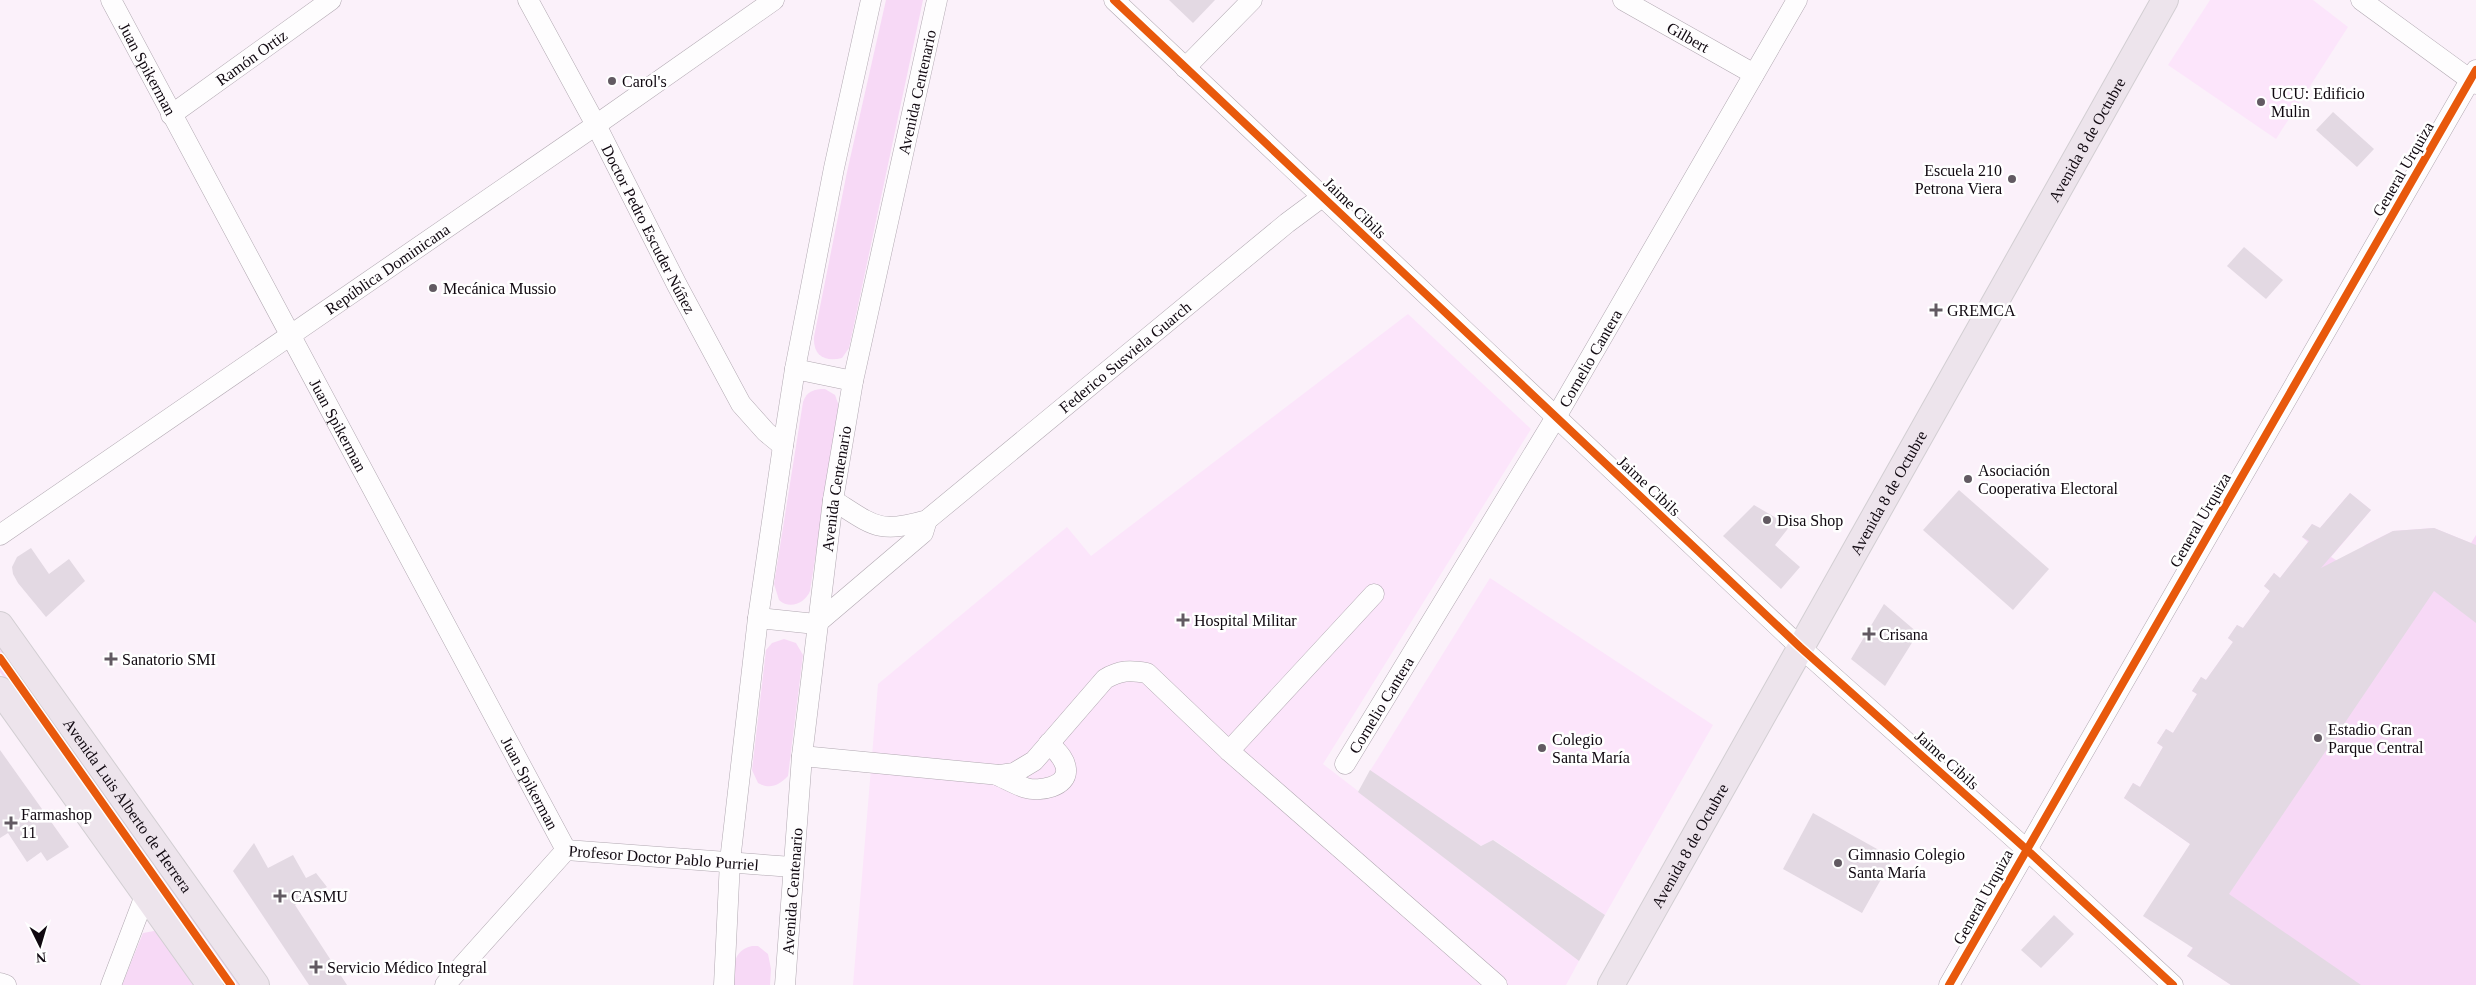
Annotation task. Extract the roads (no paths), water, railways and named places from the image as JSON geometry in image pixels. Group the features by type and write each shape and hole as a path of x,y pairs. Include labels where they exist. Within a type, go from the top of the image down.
{"main road":[{"name":"Avenida 8 de Octubre","path":"1611,985 2165,0"},
{"name":"Avenida Luis Alberto de Herrera","path":"0,625 256,985"},
{"path":"0,690 210,985"}],"street":[{"name":"Juan Spikerman","path":"111,0 566,850"},
{"name":"Ramón Ortiz","path":"172,115 331,0"},
{"name":"Doctor Pedro Escuder Núñez","path":"528,0 596,125 677,285 741,404 766,432 783,446"},
{"name":"República Dominicana","path":"0,535 596,125 774,0"},
{"path":"724,985 730,861 758,618 783,446 795,369 834,168 871,0"},
{"name":"Avenida Centenario","path":"785,985 792,867 802,756 816,624 833,500 853,381 937,0"},
{"name":"Jaime Cibils","path":"1114,0 1800,647 2026,849 2173,985"},
{"path":"1185,68 1252,0"},
{"name":"Gilbert","path":"1623,0 1754,74"},
{"name":"Cornelio Cantera","path":"1345,764 1556,417 1797,0"},
{"path":"2361,0 2474,78"},
{"name":"General Urquiza","path":"1949,985 2474,78"},
{"name":"Federico Susviela Guarch","path":"833,500 874,526 895,528 927,520 1279,230 1322,197"},
{"path":"795,369 853,381"},
{"name":"Federico Susviela Guarch","path":"816,624 923,533 927,520"},
{"path":"1229,751 1374,594"},
{"path":"758,618 816,624"},
{"path":"802,756 997,775 1014,773 1025,768 1105,679 1117,672 1131,670 1146,673 1229,751 1497,985"},
{"path":"997,775 1026,788 1044,788 1060,782 1065,777 1066,769 1063,759 1049,743"},
{"name":"Profesor Doctor Pablo Purriel","path":"445,985 566,850 792,867"},
{"path":"111,985 146,893"},
{"path":"0,983 6,985"}],"place":[{"name":"Carol's","path":"612,81"},
{"name":"UCU: Edificio Mulin","path":"2261,102"},
{"name":"Escuela 210 Petrona Viera","path":"2012,179"},
{"name":"Mecánica Mussio","path":"433,288"},
{"name":"GREMCA","path":"1936,310"},
{"name":"Asociación Cooperativa Electoral","path":"1968,479"},
{"name":"Disa Shop","path":"1767,520"},
{"name":"Hospital Militar","path":"1183,620"},
{"name":"Crisana","path":"1869,634"},
{"name":"Sanatorio SMI","path":"111,659"},
{"name":"Estadio Gran Parque Central","path":"2318,738"},
{"name":"Colegio Santa María","path":"1542,748"},
{"name":"Farmashop 11","path":"11,823"},
{"name":"Gimnasio Colegio Santa María","path":"1838,863"},
{"name":"CASMU","path":"280,896"},
{"name":"Servicio Médico Integral","path":"316,967"}]}
